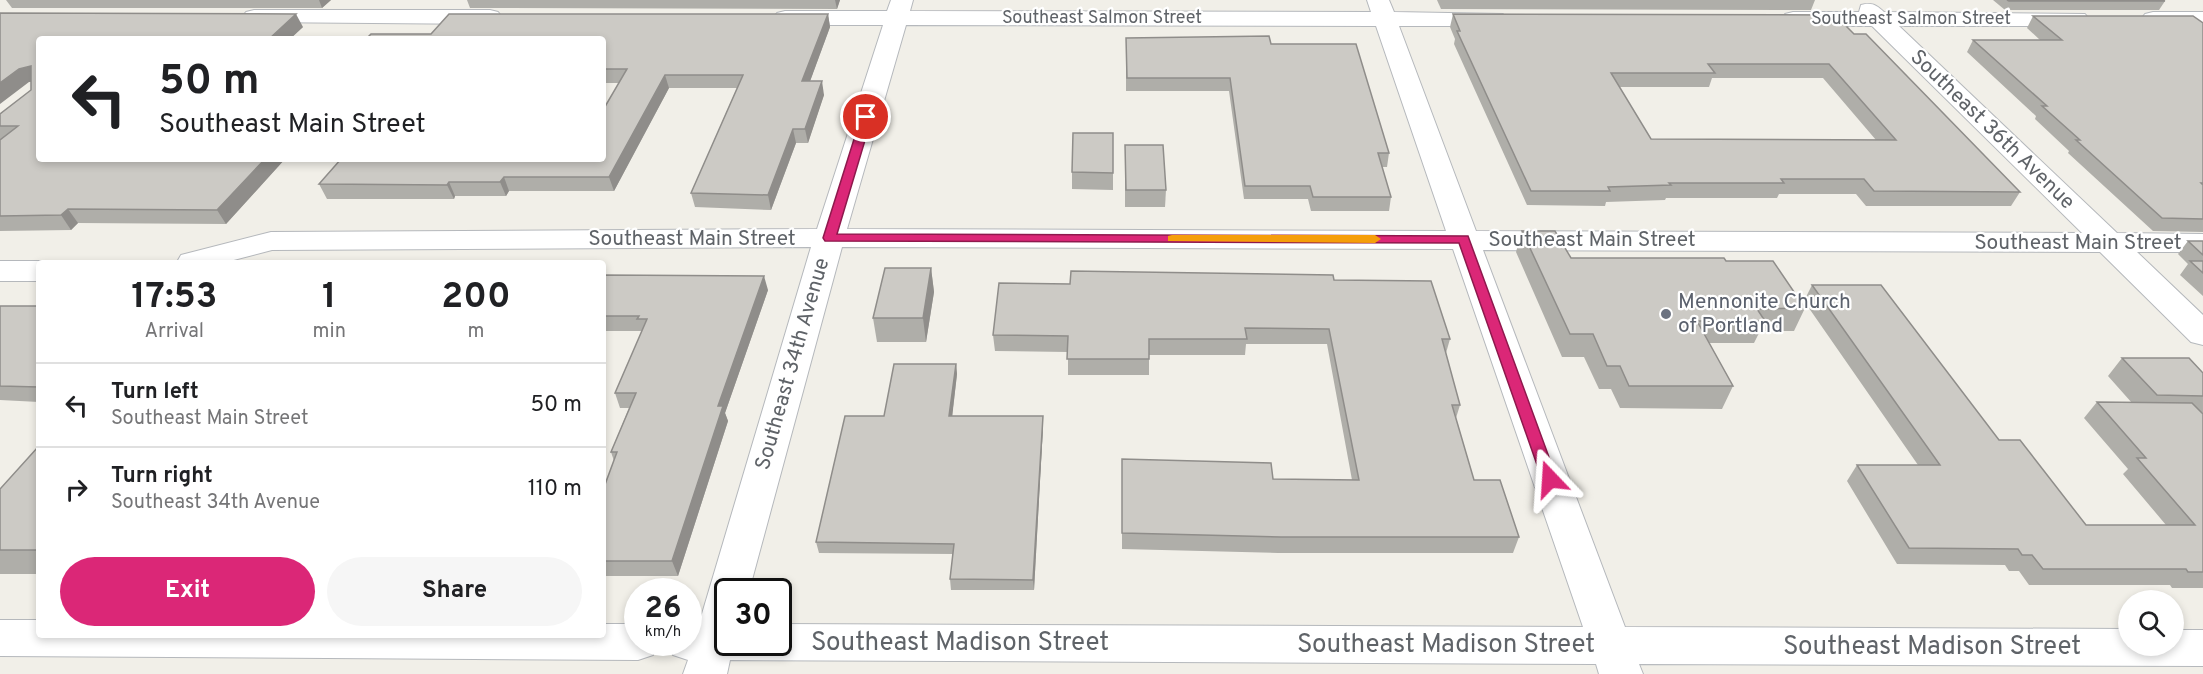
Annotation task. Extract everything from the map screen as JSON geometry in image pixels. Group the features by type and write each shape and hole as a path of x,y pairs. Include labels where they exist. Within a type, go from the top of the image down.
{"street":[{"path":"402,17 418,0"},
{"path":"2198,0 2203,4"},
{"name":"Southeast Salmon Street","path":"758,18 899,9 1382,9 1516,19"},
{"name":"Southeast 34th Avenue","path":"732,578 829,238 899,9"},
{"path":"1382,9 1615,660"},
{"name":"Southeast Salmon Street","path":"1767,19 1868,10 2102,19"},
{"name":"Southeast 36th Avenue","path":"1868,10 2203,334"},
{"path":"238,17 509,18"},
{"path":"2126,19 2203,19"},
{"name":"Southeast Main Street","path":"207,260 271,241 829,238 2203,243"},
{"path":"0,272 36,271"},
{"name":"Southeast 34th Avenue","path":"703,653 714,627"},
{"path":"0,638 624,642"},
{"name":"Southeast Madison Street","path":"703,653 1615,660 2203,648"}],"building":[{"path":"2007,0 2162,0 2165,1 2009,1"},
{"path":"0,13 296,14 272,36 36,36 36,162 262,162 217,210 68,209 61,215 0,216 0,140 18,126 0,126 0,114 31,90 31,66 19,69 0,83"},
{"path":"449,14 828,14 802,81 822,81 805,129 793,129 768,195 691,193 743,75 665,75 609,177 504,177 500,182 449,182 447,185 319,184 338,162 606,162 606,105 627,69 606,69 606,36 369,36 371,34 431,34"},
{"path":"1453,14 1835,15 1854,34 1866,34 2020,192 1874,191 1864,179 1781,179 1784,183 1669,183 1671,185 1608,187 1610,191 1531,191 1457,31 1460,31","holes":["1708,64 1829,64 1896,140 1651,139 1611,73 1715,73"]},
{"path":"2033,16 2193,16 2203,23 2203,183 2201,183 2203,185 2203,219 2162,218 2042,106 2047,106 1973,40 2062,40"},
{"path":"1269,36 1271,44 1356,44 1389,153 1378,153 1391,197 1313,197 1310,186 1245,186 1230,78 1127,78 1126,38"},
{"path":"1073,133 1113,133 1113,173 1072,172"},
{"path":"1125,145 1163,145 1166,190 1126,190"},
{"path":"1522,231 1555,231 1571,258 1724,258 1726,261 1773,261 1805,308 1757,309 1765,321 1697,321 1733,386 1629,386 1620,366 1607,366 1593,334 1570,334"},
{"path":"2188,241 2203,241 2203,255"},
{"path":"2190,261 2203,261 2203,273"},
{"path":"885,268 931,268 923,318 873,318"},
{"path":"1071,271 1333,275 1334,280 1431,281 1450,339 1442,339 1460,405 1452,405 1474,480 1500,480 1519,537 1281,537 1122,533 1122,459 1271,463 1273,479 1359,480 1329,329 1245,328 1247,339 1149,339 1149,359 1067,359 1068,336 993,335 999,283 1070,284"},
{"path":"606,275 764,276 718,406 723,406 672,561 606,561 606,482 617,452 611,452 636,393 615,393 647,319 637,319 639,316 606,316"},
{"path":"1812,285 1881,285 1999,440 2020,440 2086,525 2195,525 2137,458 2146,458 2097,402 2192,403 2203,414 2203,572 2188,572 2186,569 2043,569 2032,555 2022,555 2018,549 1909,548 1857,465 1940,465"},
{"path":"0,306 36,306 36,387 0,386"},
{"path":"2122,358 2189,358 2203,373 2203,396 2157,395"},
{"path":"894,364 956,364 949,416 1043,416 1033,580 950,579 954,544 816,542 845,416 884,416"},
{"path":"36,449 36,550 0,550 0,489"}],"slow traffic":[{"path":"1172,239 1375,239"}],"place":[{"name":"Mennonite Church of Portland","path":"1666,314"}],"route":[{"path":"866,117 829,238 1463,239 1550,479"}]}
